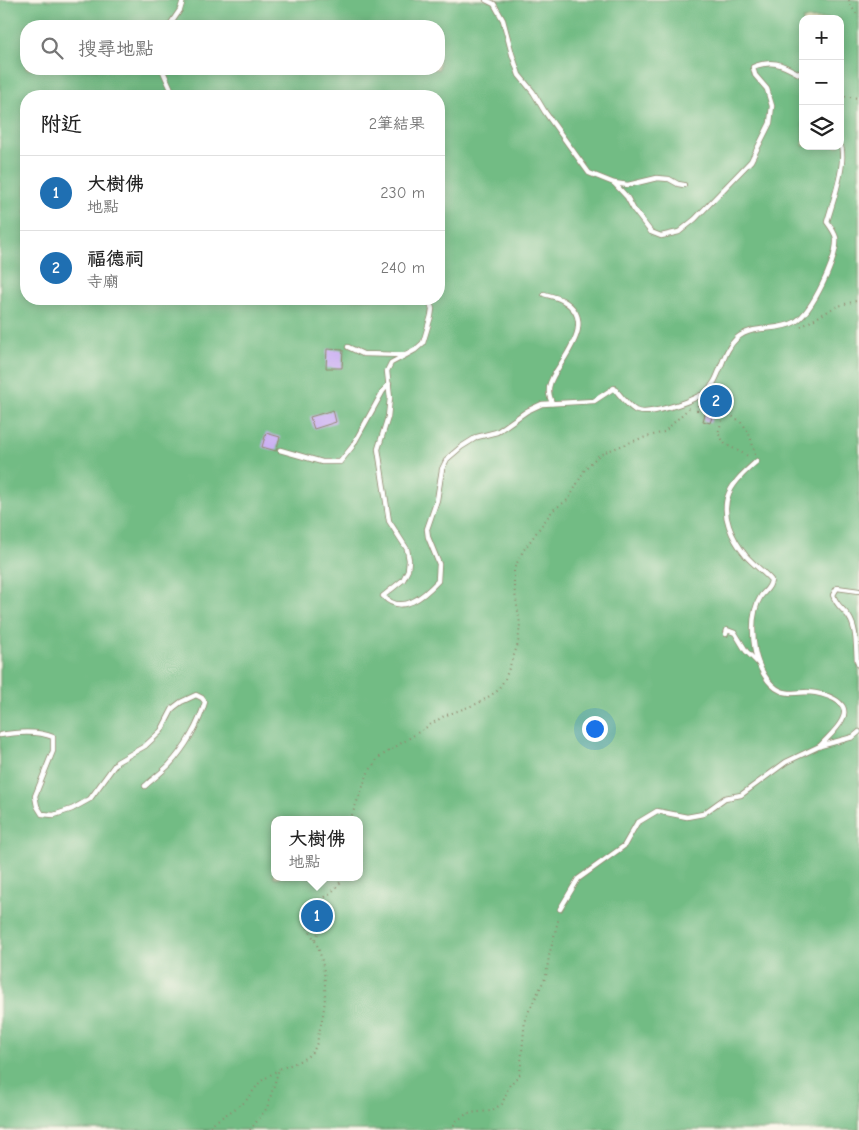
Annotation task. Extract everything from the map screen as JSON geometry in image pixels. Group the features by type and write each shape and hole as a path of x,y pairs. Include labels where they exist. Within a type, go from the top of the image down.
{"lane":[{"path":"173,20 180,10 183,0"},
{"path":"486,0 494,4 503,20 519,75 533,92 545,112 589,173 614,183 628,185 657,178 669,179 684,185"},
{"path":"614,183 627,197 634,210 651,232 662,236 679,232 695,219 751,160 770,123 772,106 767,89 755,76 753,68 764,63 775,63 799,74"},
{"path":"165,75 171,90"},
{"path":"431,305 431,316 423,343 416,350 391,363 387,371 390,398 388,417 378,449 389,521 407,549 410,560 404,580 383,596 388,601 400,604 408,604 420,599 438,581 440,564 428,537 427,528 436,500 442,469 448,459 461,447 477,437 497,432 527,411 542,404 594,401 614,388 635,410 648,413 701,395 714,382 724,357 737,338 749,332 794,323 803,316 822,287 836,247 836,236 827,222 841,171 842,150"},
{"path":"544,294 563,301 575,311 580,319 578,332 573,344 552,378 548,391 552,403"},
{"path":"348,347 362,354 405,355"},
{"path":"280,450 322,462 340,462 352,447 383,391 389,384"},
{"path":"756,460 737,481 725,505 730,530 747,556 771,580 771,584 754,609 755,652 767,680 782,692 823,694 834,698 841,704 844,713 842,720 820,746"},
{"path":"859,591 837,588 833,595 836,603 849,617 853,626 856,661 859,666"},
{"path":"726,634 727,630 735,632 746,651 760,665"},
{"path":"0,734 43,733 53,737 53,751 35,796 37,806 42,814 54,815 90,799 117,762 134,753 161,731 173,708 196,695 202,698 206,702 203,710 184,745 169,764 145,786"},
{"path":"560,909 578,879 624,846 637,824 657,811 687,817 703,814 725,798 741,795 786,762 820,746 853,737 859,732"}],"path":[{"path":"849,0 850,5 859,17"},
{"path":"844,96 859,98"},
{"path":"804,326 835,306 859,300"},
{"path":"701,395 697,411 707,406 725,412 740,420 752,439 756,460"},
{"path":"352,816 368,773 378,758 444,716 479,703 497,691 505,679 518,644 520,624 514,587 514,569 522,551 553,510 569,498 585,469 600,454 639,438 664,432 688,410"},
{"path":"725,412 718,433 725,444 756,460"},
{"path":"207,1130 245,1102 260,1082 313,1050 325,1011 326,991 322,965 315,940 306,922 306,916 310,909 323,900 341,881"},
{"path":"315,940 323,924 323,900"},
{"path":"452,1130 454,1122 468,1113 491,1111 502,1104 509,1086 520,1074 525,1018 546,976 548,956 560,909"},
{"path":"250,1130 267,1108 279,1069"}],"green space":[{"path":"0,0 859,0 859,1130 0,1130"}],"building":[{"path":"327,349 343,350 342,368 326,368"},
{"path":"717,394 723,399 715,408 710,423 703,421 708,404"},
{"path":"333,410 336,422 314,429 310,417"},
{"path":"266,433 280,437 276,451 262,447"}],"place":[{"name":"福德祠","path":"716,401"},
{"name":"大樹佛","path":"317,916"}]}
